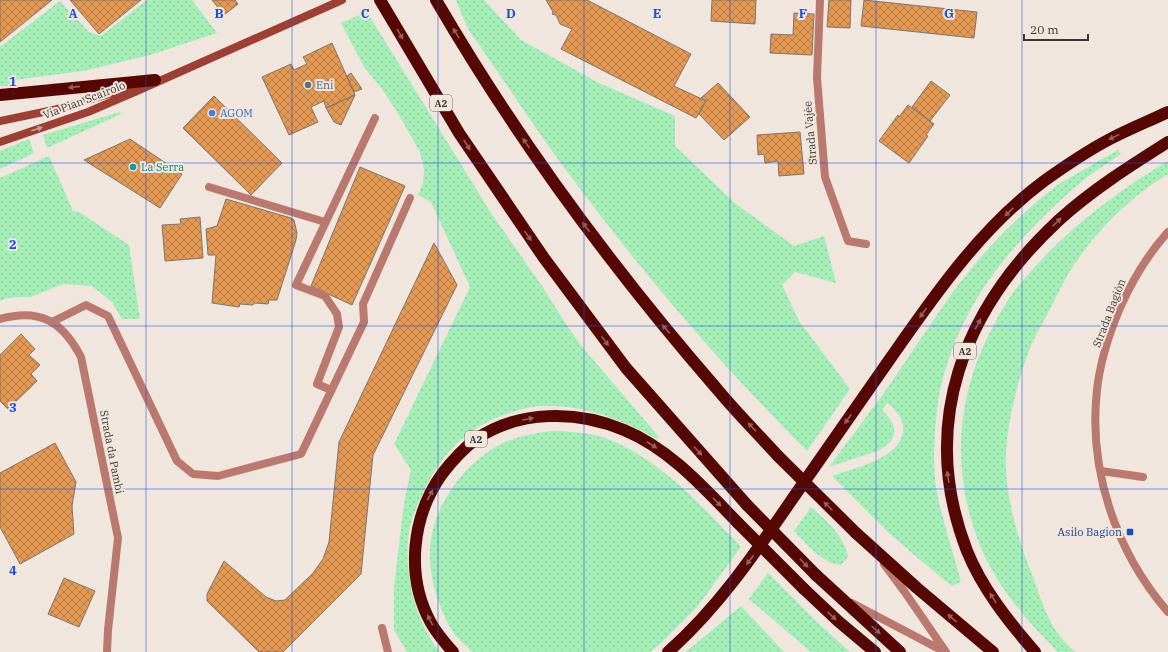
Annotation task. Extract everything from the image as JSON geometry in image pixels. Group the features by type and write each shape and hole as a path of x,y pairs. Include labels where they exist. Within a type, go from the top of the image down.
{"highway":[{"name":"A2","path":"380,0 459,132 506,204 544,258 626,368 747,505 820,580 900,652"},
{"path":"436,0 482,76 576,215 645,304 718,390 778,456 860,537 956,622 993,652"},
{"path":"0,94 155,80"},
{"path":"668,652 699,622 751,559 930,303 982,238 1022,199 1067,165 1111,138 1168,112"},
{"name":"A2","path":"1035,652 1015,630 995,602 968,552 959,526 947,470 946,444 948,413 954,383 965,352 986,308 1019,262 1059,220 1081,201 1128,167 1168,142"},
{"name":"A2","path":"452,652 440,638 431,622 422,599 415,570 417,532 428,497 450,463 462,450 477,439 495,429 516,421 540,416 561,415 583,418 624,430 644,440 677,463 696,480 804,589 874,652"}],"main road":[{"name":"Via Pian Scairolo","path":"0,142 88,112 340,0"},
{"name":"Via Pian Scairolo","path":"0,121 53,110 174,75"}],"street":[{"name":"Strada Vajèe","path":"820,0 817,78 825,177 848,241 866,244"},
{"path":"331,390 317,384 339,327 337,314 325,296 296,285 375,118"},
{"path":"209,187 326,222"},
{"path":"52,322 86,305 108,316 177,461 193,474 218,476 301,454 364,322 363,304 410,198"},
{"name":"Strada Bagiòn","path":"1168,232 1134,279 1115,320 1104,357 1097,388 1095,407 1097,443 1107,500 1122,542 1144,581 1168,612"},
{"name":"Strada da Pambi","path":"0,319 12,315 26,314 40,316 52,322 69,336 81,357 118,538 107,652"},
{"path":"1101,470 1143,477"},
{"path":"860,537 885,565 945,652"},
{"path":"820,580 848,601 945,652"},
{"path":"382,628 388,652"}],"green space":[{"path":"147,0 192,0 217,33 150,55 83,71 14,80 14,86 0,86 0,47 60,1 89,32 101,36"},
{"path":"456,0 484,0 521,40 599,83 675,116 675,146 735,203 794,246 824,236 836,283 795,272 782,285 799,321 850,389 807,451 718,357 661,292 607,224 566,170 468,29"},
{"path":"367,12 491,213 542,286 568,327 584,349 659,437 657,439 615,419 586,410 555,406 539,406 530,407 490,421 465,436 454,446 436,468 419,500 408,538 407,553 410,583 418,613 431,640 440,652 407,652 394,630 394,587 404,503 411,470 394,444 470,287 431,202 418,195 423,183 424,169 420,152 382,89 364,67 341,23"},
{"path":"120,112 121,114 47,148 43,135"},
{"path":"29,139 34,153 0,169 0,151"},
{"path":"1118,150 1121,154 1086,178 1054,206 1005,258 984,287 952,348 942,382 936,419 934,454 938,500 961,582 952,586 888,532 832,476 863,466 885,456 893,449 900,441 903,432 903,423 894,409 887,403 882,410 891,420 893,426 894,431 891,441 880,450 829,467 884,393 952,293 979,259 1005,231 1034,204 1059,184"},
{"path":"49,156 73,211 79,212 129,245 140,319 122,319 112,302 92,286 63,284 31,297 7,298 0,301 0,178"},
{"path":"1168,161 1168,174 1153,183 1125,206 1099,233 1076,261 1033,341 1025,362 1014,402 1008,429 1006,454 1007,485 1017,532 1047,614 1054,628 1075,652 1058,652 1025,617 1006,592 982,550 972,522 965,493 962,464 962,435 965,406 972,378 982,350 1002,310 1016,289 1049,251 1086,218 1126,188"},
{"path":"553,431 582,433 603,437 629,449 647,460 681,486 741,547 697,607 650,652 472,652 457,637 444,616 434,586 430,555 434,526 446,498 465,472 489,451 515,438"},
{"path":"811,507 834,529 843,542 848,557 841,565 827,561 821,557 794,531"},
{"path":"768,573 816,621 850,652 811,652 749,599"},
{"path":"741,606 784,652 686,652"}],"building":[{"path":"0,0 52,0 0,42"},
{"path":"70,0 141,0 99,34"},
{"path":"212,0 235,0 238,4 224,15"},
{"path":"546,0 587,0 691,54 674,86 706,101 696,118 561,49 572,29 560,24 556,15 552,14 553,12"},
{"path":"712,0 756,0 755,24 711,21"},
{"path":"829,0 851,0 850,28 827,27"},
{"path":"864,0 977,12 974,38 861,26"},
{"path":"794,13 814,14 812,55 770,53 771,34 793,35"},
{"name":"Eni","path":"332,43 355,95 326,108 324,101 311,107 318,122 289,135 262,77 291,64 294,70 307,64 303,57"},
{"path":"351,73 362,89 354,92 347,76"},
{"path":"931,81 950,95 930,121 912,107"},
{"path":"718,83 750,117 724,140 699,114 706,101 701,98"},
{"path":"355,95 341,125 334,122 326,108"},
{"path":"214,96 282,163 251,195 183,128"},
{"path":"908,105 934,124 926,135 928,136 909,163 879,141 898,115 899,117"},
{"path":"800,132 804,174 779,176 778,161 765,163 764,154 758,155 757,135"},
{"name":"La Serra","path":"130,139 182,174 160,208 84,160"},
{"path":"360,167 405,186 352,305 311,286"},
{"path":"226,199 294,220 297,233 296,240 277,300 269,300 268,304 240,304 239,307 212,303 216,255 208,255 206,229 217,226"},
{"path":"200,217 203,258 165,261 162,225 181,224 180,219"},
{"path":"434,243 457,285 373,455 361,574 283,652 259,652 207,601 207,594 224,561 266,597 276,601 285,600 313,573 323,559 329,542 339,442"},
{"path":"21,334 35,349 29,355 40,365 31,374 37,381 8,409 0,401 0,355"},
{"path":"55,443 76,482 72,506 74,534 20,564 0,527 0,473"},
{"path":"64,578 95,591 79,627 48,614"}],"place":[{"name":"Eni","path":"308,85"},
{"name":"AGOM","path":"212,113"},
{"name":"La Serra","path":"133,167"},
{"name":"Asilo Bagion","path":"1130,532"}]}
